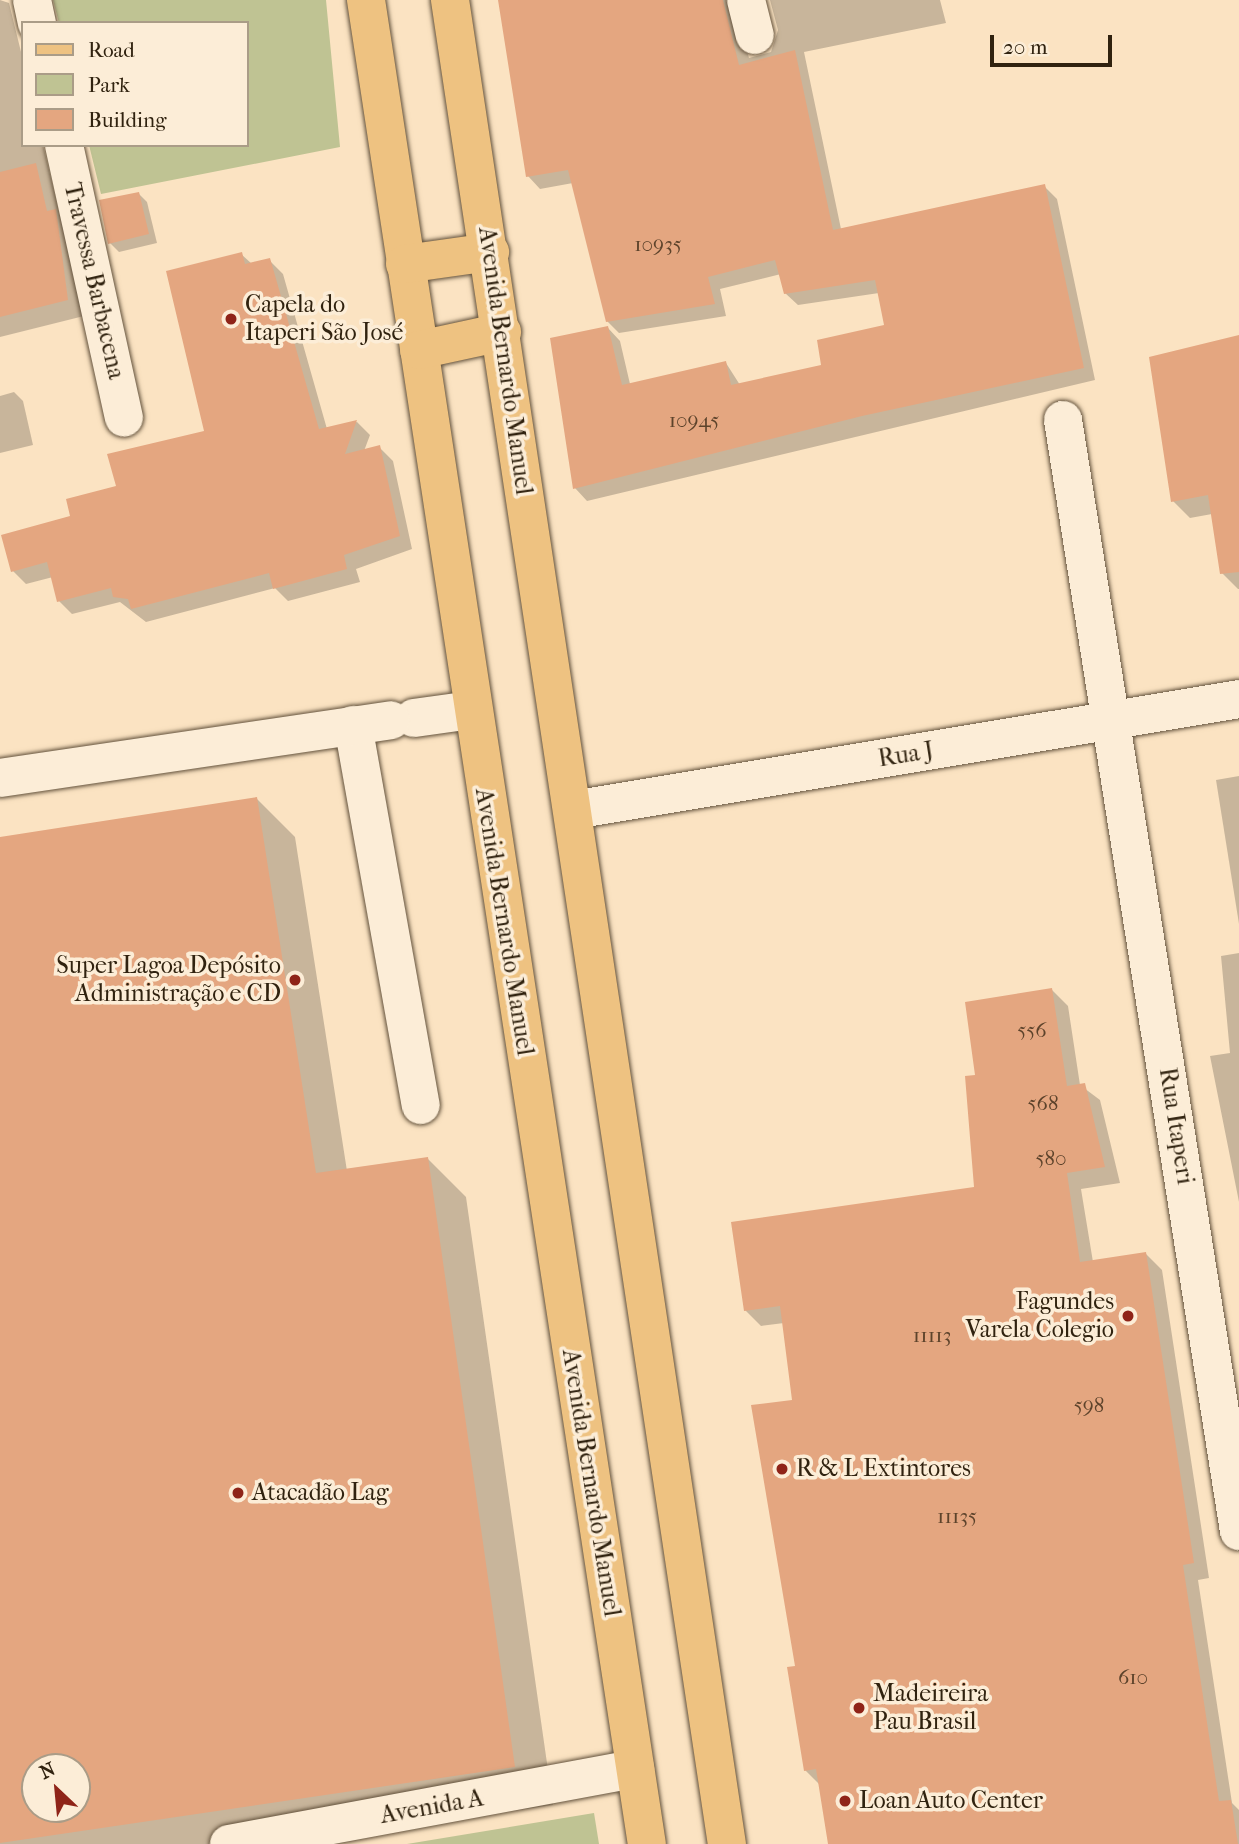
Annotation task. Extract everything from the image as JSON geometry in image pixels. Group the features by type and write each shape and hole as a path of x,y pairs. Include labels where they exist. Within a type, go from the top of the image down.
{"main road":[{"name":"Avenida Bernardo Manuel","path":"366,0 472,710 647,1844"},
{"name":"Avenida Bernardo Manuel","path":"450,0 490,252 727,1844"},
{"path":"405,264 490,252"},
{"path":"419,350 502,332"}],"street":[{"path":"32,0 37,21"},
{"name":"Travessa Barbacena","path":"64,147 124,417"},
{"name":"Rua Itaperi","path":"1063,419 1239,1531"},
{"name":"Rua J","path":"573,810 1239,699"},
{"path":"0,778 353,725 472,710"},
{"path":"353,725 421,1105"},
{"name":"Avenida A","path":"229,1844 635,1769"}],"green space":[{"path":"53,0 326,0 340,147 101,194 89,147 248,147 248,21 58,21"},
{"path":"594,1813 599,1844 407,1844"}],"building":[{"path":"498,0 723,0 739,65 795,50 833,230 1045,184 1084,368 862,416 573,489 550,338 608,326 622,385 726,361 731,385 821,365 817,340 884,325 875,280 784,294 775,260 708,277 715,304 606,322 568,170 526,177"},
{"path":"36,163 47,211 56,209 68,300 0,317 0,172"},
{"path":"139,192 149,234 108,244 99,200"},
{"path":"242,252 245,264 270,258 319,429 357,420 345,454 380,445 400,536 344,555 347,569 273,589 269,573 131,609 128,599 113,597 111,588 57,602 47,562 11,572 1,535 70,516 66,499 116,486 107,454 204,431 166,271"},
{"path":"1239,335 1239,572 1220,574 1208,495 1171,502 1149,357"},
{"name":"Atacadão Lag","path":"257,797 316,1173 428,1157 515,1767 0,1843 0,837"},
{"path":"1052,988 1067,1086 1085,1083 1105,1167 1067,1173 1080,1262 1146,1252 1194,1563 1183,1565 1219,1801 1231,1800 1238,1844 828,1844 816,1769 804,1771 787,1667 795,1666 751,1405 792,1400 780,1306 744,1311 731,1222 974,1187 965,1076 975,1075 965,1002"}],"place":[{"name":"Capela do Itaperi São José","path":"231,319"},
{"name":"Super Lagoa Depósito Administração e CD","path":"295,980"},
{"name":"Fagundes Varela Colegio","path":"1128,1316"},
{"name":"R & L Extintores","path":"782,1469"},
{"name":"Atacadão Lag","path":"238,1493"},
{"name":"Madeireira Pau Brasil","path":"859,1708"},
{"name":"Loan Auto Center","path":"845,1801"}]}
